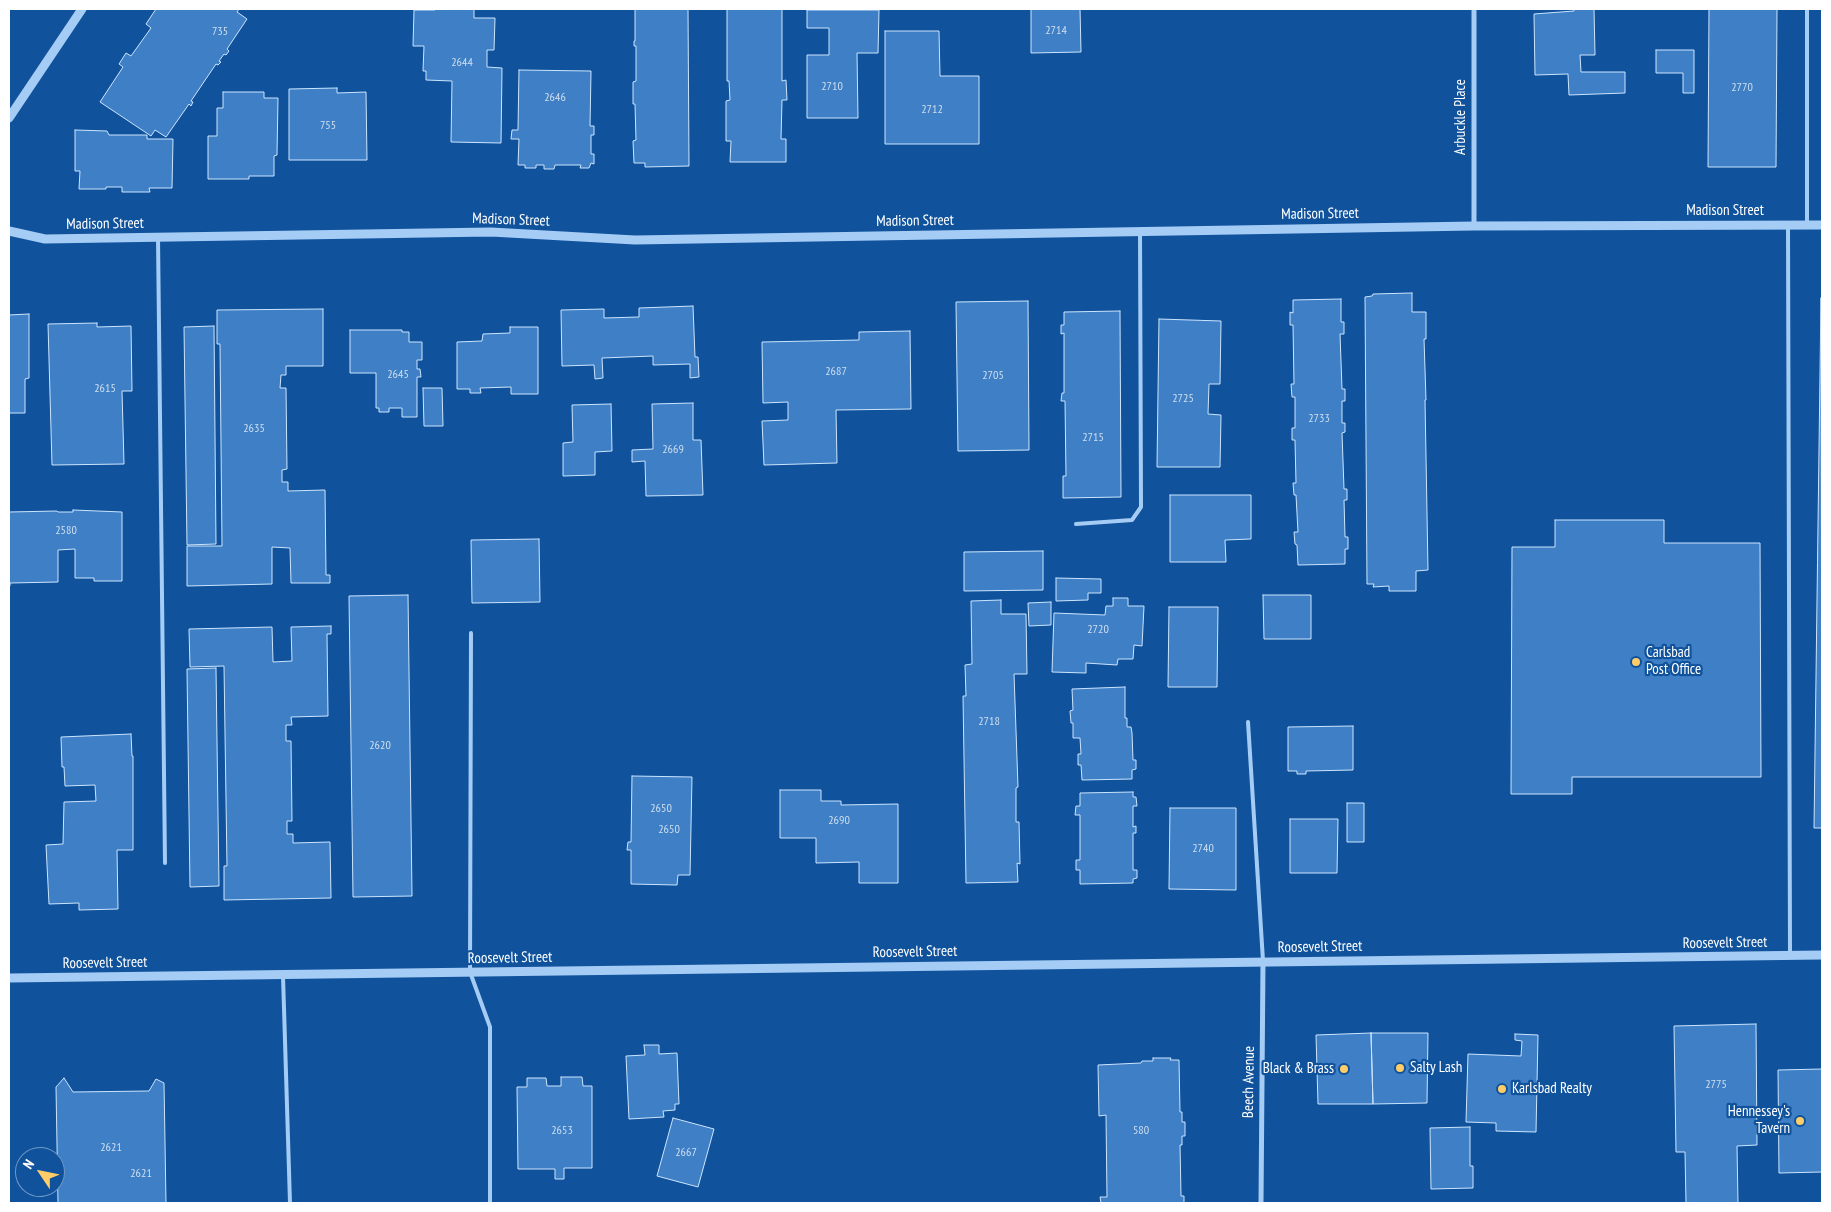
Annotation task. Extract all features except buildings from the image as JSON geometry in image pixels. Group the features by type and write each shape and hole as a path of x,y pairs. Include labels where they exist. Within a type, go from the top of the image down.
{"street":[{"path":"9,118 82,9"},
{"name":"Arbuckle Place","path":"1474,9 1474,226"},
{"name":"Madison Street","path":"9,231 45,239 491,232 635,240 1474,226 1822,225"},
{"name":"Roosevelt Street","path":"9,978 1822,955"},
{"name":"Beech Avenue","path":"1260,1203 1263,961"}],"lane":[{"path":"1807,9 1807,225"},
{"path":"1788,224 1790,956"},
{"path":"1076,524 1132,520 1141,506 1140,231"},
{"path":"158,237 165,863"},
{"path":"471,633 470,972 490,1027 490,1203"},
{"path":"1248,722 1263,961"},
{"path":"283,974 290,1203"}],"place":[{"name":"Carlsbad Post Office","path":"1636,662"},
{"name":"Salty Lash","path":"1400,1068"},
{"name":"Black & Brass","path":"1344,1069"},
{"name":"Karlsbad Realty","path":"1502,1089"},
{"name":"Hennessey's Tavern","path":"1800,1121"}]}
